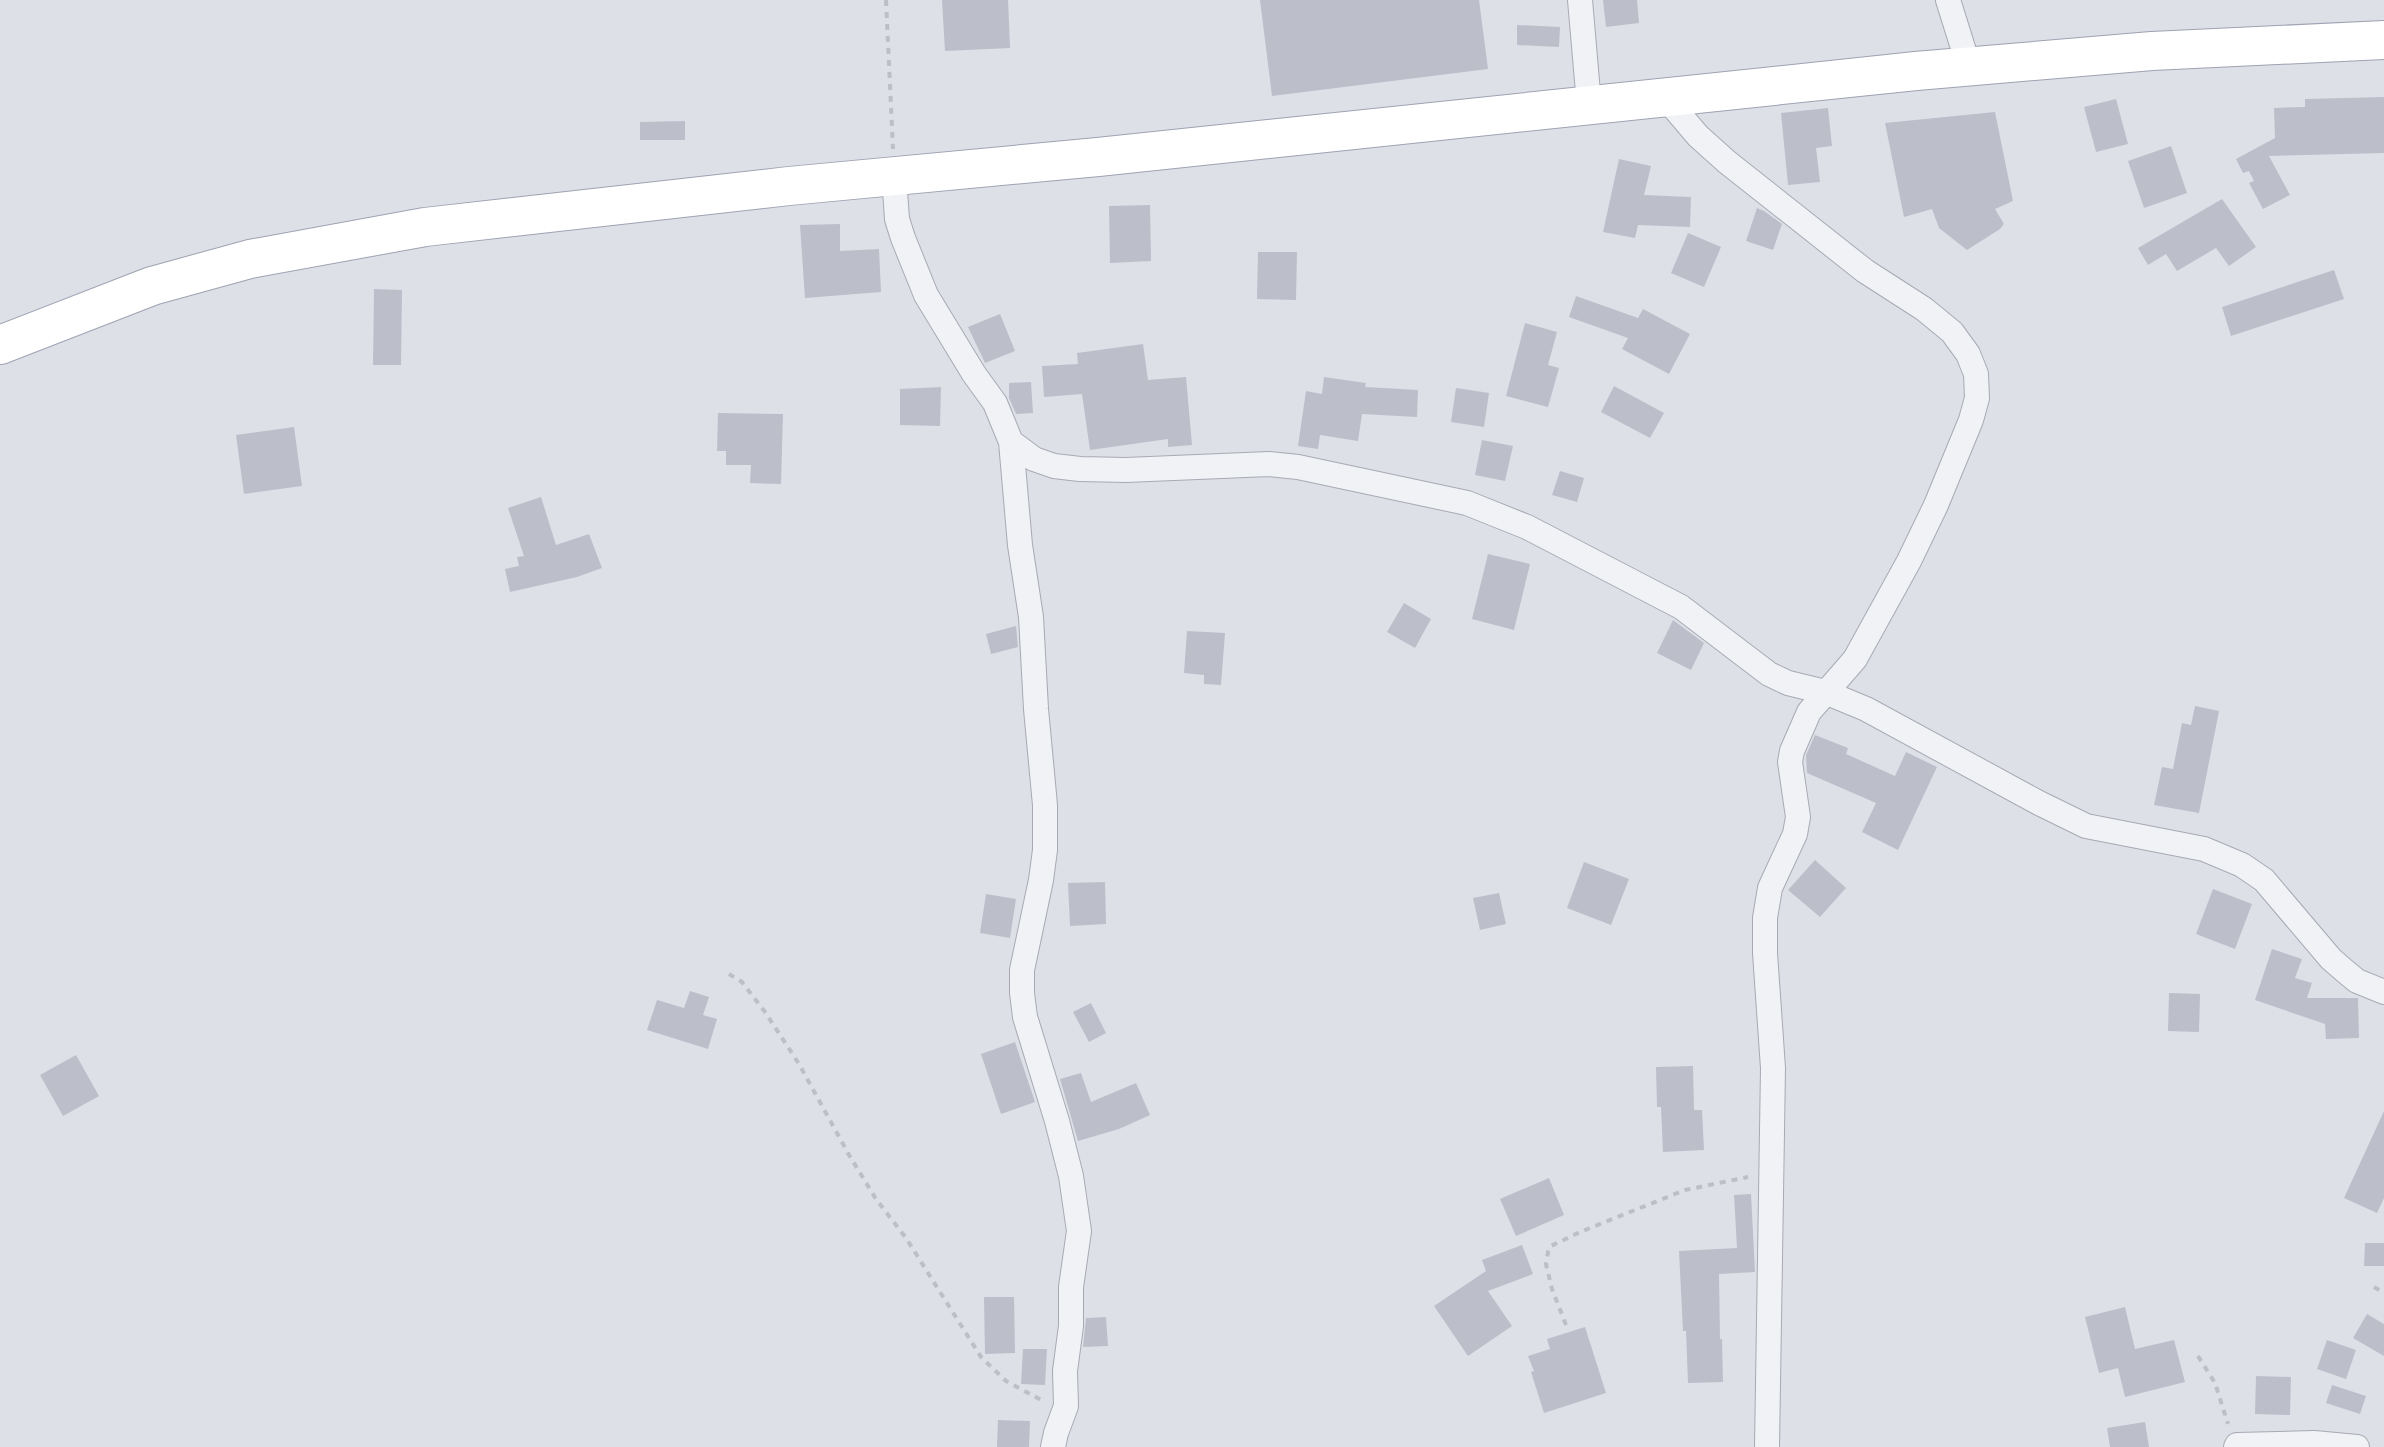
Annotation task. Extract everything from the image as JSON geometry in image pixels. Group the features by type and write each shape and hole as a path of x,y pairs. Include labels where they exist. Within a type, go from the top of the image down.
{"main road":[{"path":"0,345 152,286 250,259 425,227 789,186 1098,157 1664,96 2152,51 2384,40"}],"street":[{"path":"1580,0 1589,104"},
{"path":"1948,0 1969,67"},
{"path":"1664,96 1698,136 1727,162 1865,271 1924,309 1952,332 1968,354 1976,374 1977,398 1971,420 1936,505 1874,628 1855,659 1809,712 1792,751 1790,762 1798,817 1795,834 1770,888 1765,918 1773,1068 1767,1447"},
{"path":"894,176 897,219 926,295 995,403 1011,442 1020,545 1031,617 1045,805 1045,850 1022,970 1022,993 1025,1017 1071,1176 1079,1231 1071,1287 1071,1326 1065,1371 1066,1406 1053,1447"},
{"path":"1011,442 1034,459 1054,466 1126,470 1269,464 1347,476 1467,503 1527,527 1681,607 1769,674 1866,709 2086,826 2204,849 2242,865 2264,880 2331,959 2357,981 2384,992"},
{"path":"2236,1446 2314,1443 2357,1447"}],"path":[{"path":"886,0 894,176"},
{"path":"729,974 742,982 765,1012 799,1064 876,1199 906,1238 981,1357 1006,1381 1064,1411"},
{"path":"1566,1325 1546,1264 1551,1246 1685,1190 1771,1172"},
{"path":"2374,1287 2384,1293"},
{"path":"2198,1356 2215,1383 2236,1446"}],"building":[{"path":"942,0 1008,0 1010,48 945,51"},
{"path":"1260,0 1479,0 1488,69 1272,96"},
{"path":"1603,0 1637,0 1639,23 1606,27"},
{"path":"1517,25 1560,27 1559,47 1517,45"},
{"path":"2384,97 2384,153 2269,156 2290,195 2263,209 2249,183 2254,181 2249,171 2243,173 2236,159 2275,138 2274,108 2305,107 2305,99"},
{"path":"2116,99 2128,144 2096,152 2084,107"},
{"path":"1828,108 1832,146 1816,148 1820,182 1788,185 1781,113"},
{"path":"1995,112 2013,201 1995,209 2004,224 2000,229 1967,250 1939,228 1932,209 1904,217 1885,123"},
{"path":"685,121 685,140 640,140 640,122"},
{"path":"2171,146 2187,193 2144,208 2128,161"},
{"path":"1619,159 1651,166 1644,195 1691,197 1690,227 1638,225 1635,238 1603,232"},
{"path":"2222,199 2256,247 2229,266 2216,248 2177,271 2166,254 2148,265 2138,248"},
{"path":"1150,205 1151,261 1110,263 1109,206"},
{"path":"1757,208 1782,224 1773,250 1746,241"},
{"path":"840,224 840,251 879,249 881,292 805,298 800,225"},
{"path":"1688,233 1721,247 1704,287 1671,273"},
{"path":"1258,252 1297,252 1296,300 1257,299"},
{"path":"2334,270 2344,299 2231,336 2222,307"},
{"path":"374,289 402,290 401,365 373,365"},
{"path":"1576,296 1638,318 1643,309 1690,334 1669,374 1622,349 1628,338 1569,317"},
{"path":"1000,314 1015,351 985,363 968,327"},
{"path":"1525,323 1557,332 1548,365 1559,368 1548,407 1506,396"},
{"path":"1143,344 1148,380 1186,377 1192,445 1168,447 1168,439 1090,450 1082,394 1044,397 1042,366 1078,364 1077,353"},
{"path":"1324,377 1366,383 1365,387 1418,390 1417,417 1362,414 1358,441 1320,435 1318,449 1298,446 1306,391 1322,394"},
{"path":"1031,382 1033,413 1016,414 1009,398 1009,383"},
{"path":"1614,386 1664,413 1650,438 1601,412"},
{"path":"941,387 940,426 900,425 900,389"},
{"path":"1456,388 1489,393 1484,427 1451,422"},
{"path":"718,413 783,414 781,484 750,483 751,465 726,465 726,451 717,451"},
{"path":"294,427 302,486 244,494 236,435"},
{"path":"1482,440 1513,446 1505,481 1475,475"},
{"path":"1560,471 1584,478 1577,502 1552,495"},
{"path":"541,497 556,545 589,534 602,568 510,592 505,569 519,566 517,557 524,556 508,508"},
{"path":"1488,554 1530,564 1514,630 1472,619"},
{"path":"1404,603 1431,619 1415,648 1387,632"},
{"path":"1673,620 1704,643 1691,670 1657,653"},
{"path":"1016,626 1018,647 991,654 986,634"},
{"path":"1187,631 1225,633 1221,685 1204,684 1204,675 1184,673"},
{"path":"2195,706 2219,711 2199,813 2154,805 2162,767 2173,769 2182,723 2191,725"},
{"path":"1815,735 1848,748 1846,754 1895,776 1906,752 1937,767 1898,850 1862,832 1876,803 1807,773 1806,755"},
{"path":"1815,860 1846,888 1820,917 1788,890"},
{"path":"1584,862 1629,879 1611,925 1567,908"},
{"path":"1105,882 1106,924 1070,926 1068,883"},
{"path":"2213,889 2252,904 2235,949 2196,934"},
{"path":"1499,893 1506,924 1480,930 1473,898"},
{"path":"986,894 1016,899 1010,938 980,933"},
{"path":"2272,949 2302,959 2295,978 2312,983 2307,998 2358,998 2359,1038 2326,1039 2325,1024 2255,1000"},
{"path":"690,991 709,997 703,1015 717,1019 708,1049 647,1030 657,1000 684,1008"},
{"path":"2169,993 2200,994 2199,1032 2168,1031"},
{"path":"1091,1003 1106,1033 1089,1042 1073,1012"},
{"path":"1015,1042 1035,1102 1001,1114 981,1054"},
{"path":"76,1055 99,1096 63,1116 40,1075"},
{"path":"1693,1066 1694,1110 1702,1110 1704,1150 1663,1152 1656,1067"},
{"path":"1081,1073 1091,1102 1136,1083 1150,1115 1119,1129 1078,1141 1060,1079"},
{"path":"2384,1111 2384,1198 2377,1213 2344,1198"},
{"path":"1549,1178 1564,1215 1516,1236 1500,1199"},
{"path":"1751,1194 1755,1272 1719,1274 1723,1382 1688,1383 1679,1251 1737,1248 1734,1195"},
{"path":"2365,1243 2384,1243 2384,1266 2364,1266"},
{"path":"1522,1245 1533,1274 1488,1291 1512,1326 1468,1356 1434,1306 1486,1271 1482,1260"},
{"path":"984,1297 1014,1297 1015,1353 985,1354"},
{"path":"2125,1307 2135,1349 2174,1340 2185,1382 2125,1397 2118,1368 2099,1373 2085,1317"},
{"path":"2367,1314 2384,1324 2384,1356 2353,1338"},
{"path":"1106,1317 1108,1346 1083,1347 1086,1318"},
{"path":"1585,1327 1606,1393 1544,1413 1528,1356 1550,1349 1547,1339"},
{"path":"2327,1340 2356,1350 2346,1379 2317,1369"},
{"path":"1023,1349 1047,1349 1045,1385 1021,1384"},
{"path":"2256,1376 2291,1377 2290,1415 2255,1414"},
{"path":"2332,1385 2366,1396 2360,1414 2326,1403"},
{"path":"998,1420 1030,1421 1029,1447 997,1447"},
{"path":"2145,1422 2149,1447 2110,1447 2107,1428"}]}
